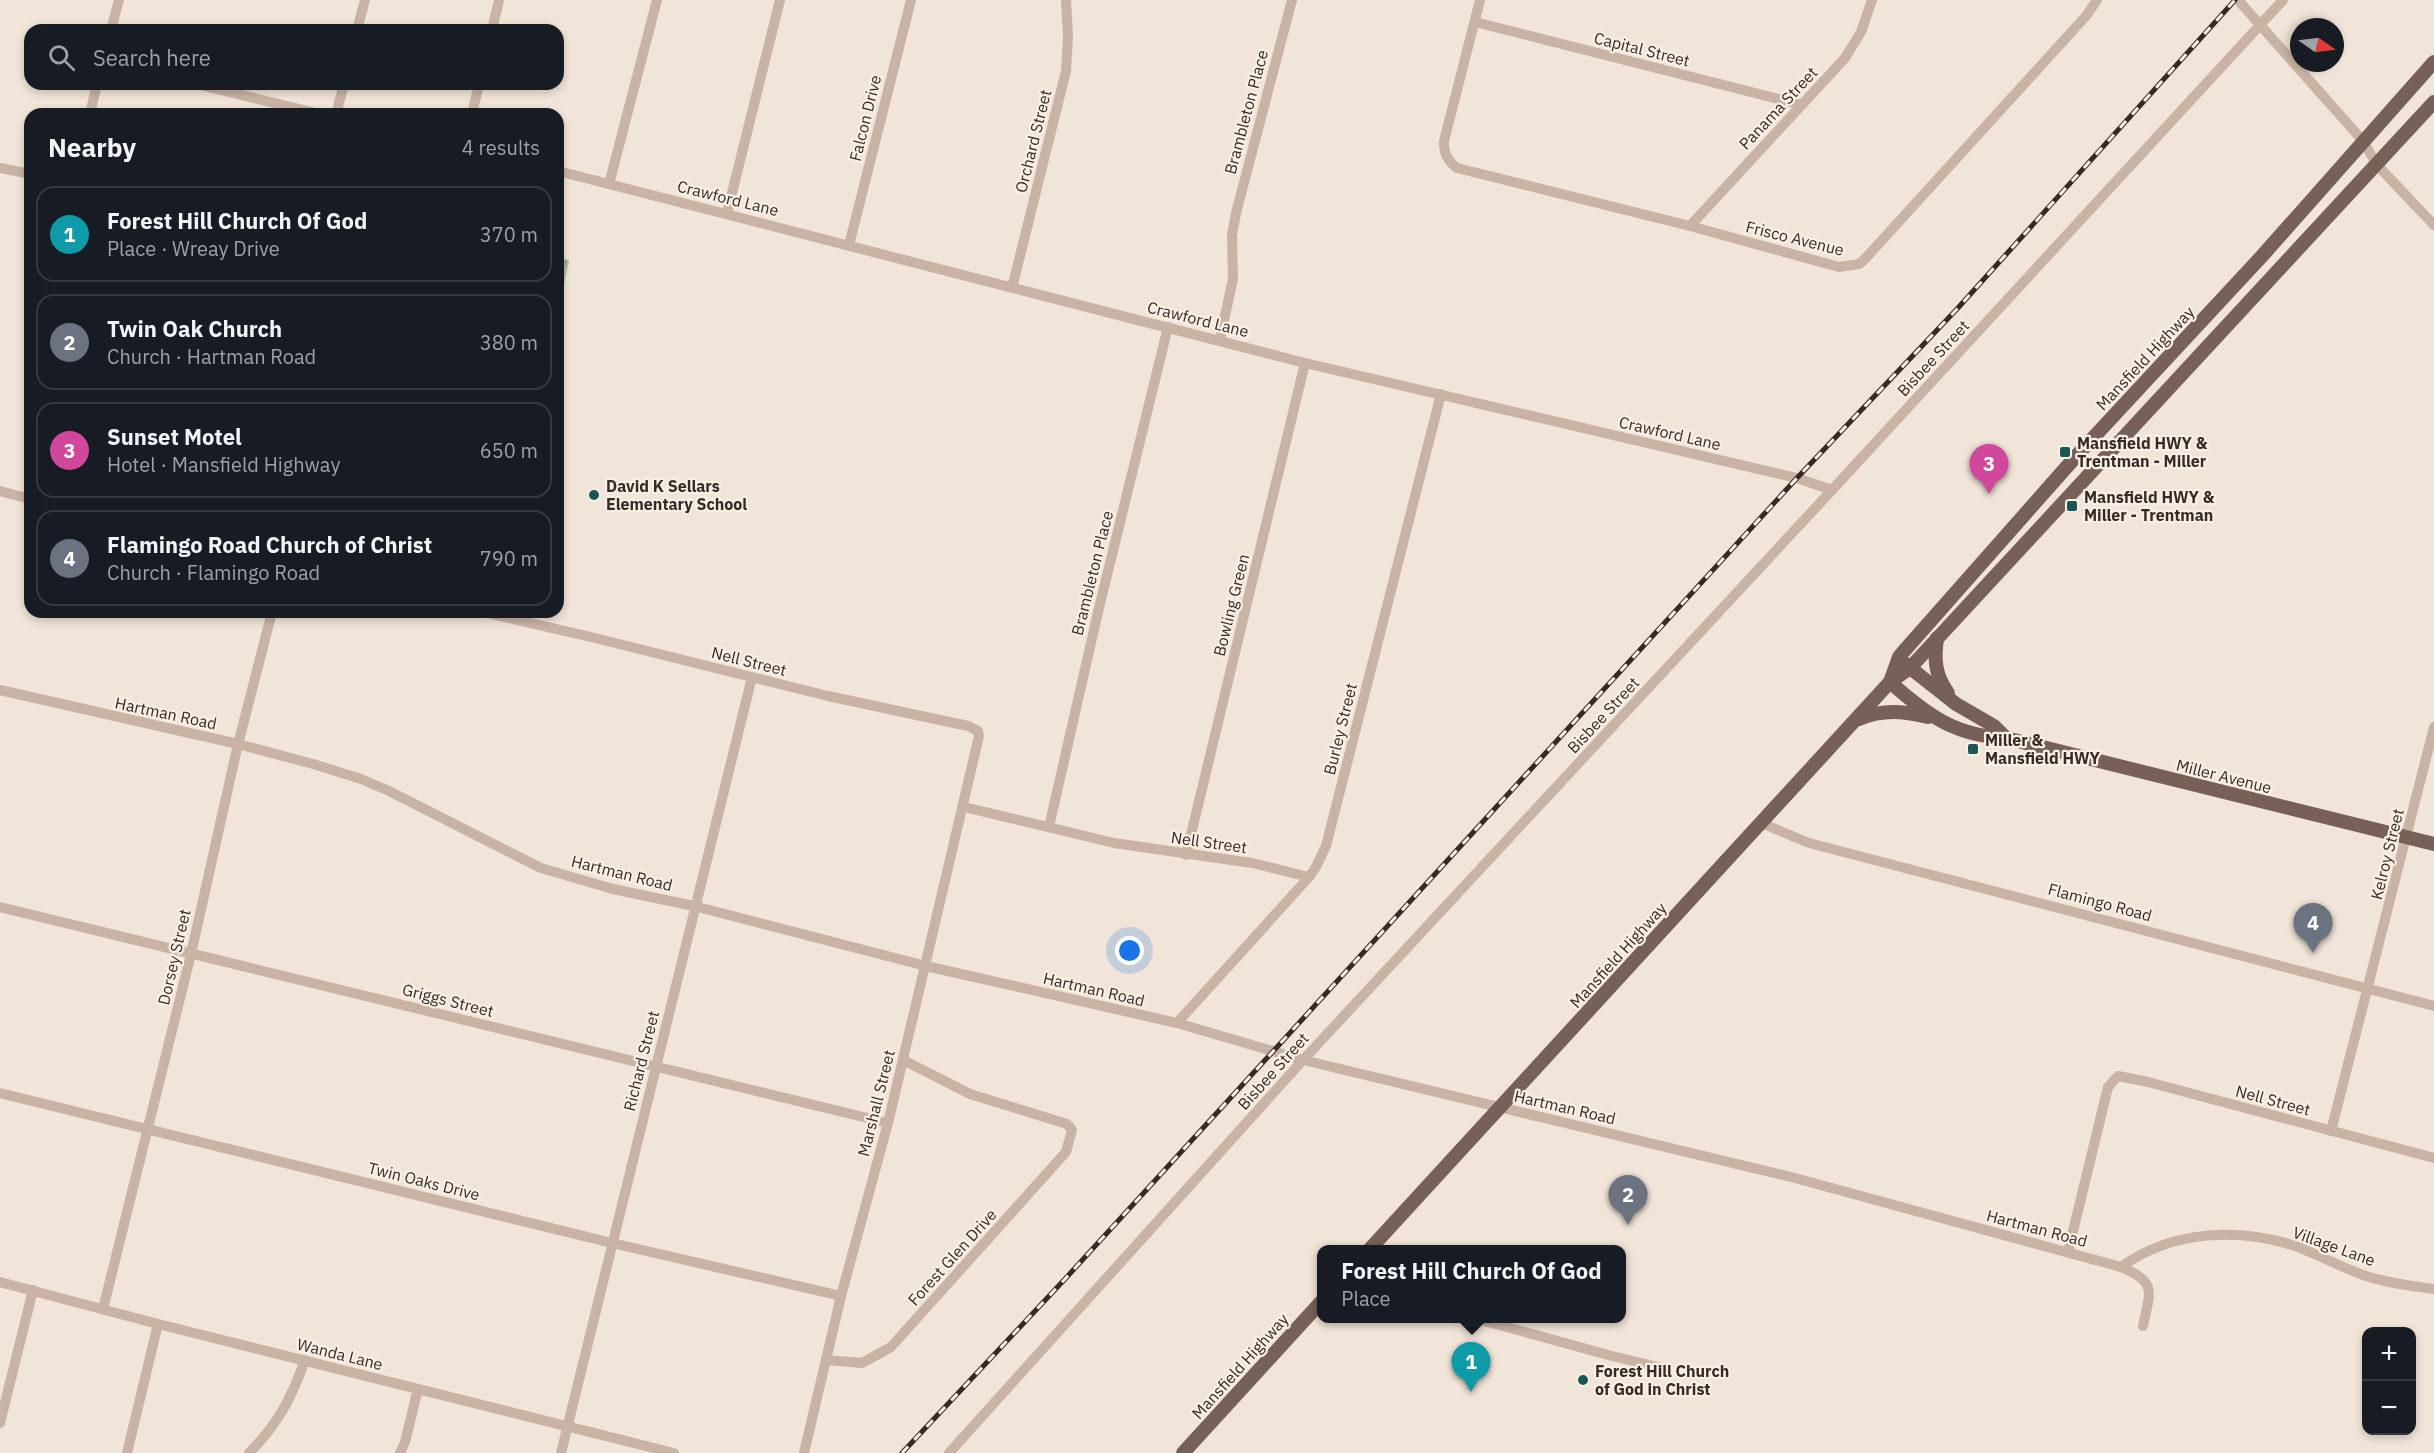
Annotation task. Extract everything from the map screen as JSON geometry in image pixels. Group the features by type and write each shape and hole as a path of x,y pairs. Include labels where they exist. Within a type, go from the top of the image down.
{"main road":[{"name":"Mansfield Highway","path":"1890,682 1899,657 2079,453 2262,256 2434,62"},
{"name":"Mansfield Highway","path":"1374,1245 1890,682 1910,668 2434,102"},
{"path":"2079,453 2094,467"},
{"path":"1937,638 1935,668 1940,681 1956,704"},
{"name":"Miller Avenue","path":"1899,657 1956,704 1994,726 2006,738"},
{"name":"Miller Avenue","path":"1890,682 1937,720 1981,737 2006,738 2434,844"},
{"path":"1854,721 1875,712 1894,711 1937,720"},
{"name":"Mansfield Highway","path":"1183,1453 1317,1306"}],"street":[{"path":"113,24 119,0"},
{"path":"359,24 365,0"},
{"path":"494,24 500,0"},
{"path":"609,184 657,0"},
{"path":"727,213 780,0"},
{"name":"Falcon Drive","path":"849,244 910,0"},
{"name":"Orchard Street","path":"1012,288 1066,71 1068,36 1066,0"},
{"name":"Brambleton Place","path":"1220,339 1233,279 1232,235 1236,213 1292,0"},
{"path":"1475,22 1480,0"},
{"name":"Panama Street","path":"1690,226 1853,48 1872,0"},
{"name":"Frisco Avenue","path":"1475,22 1444,141 1444,153 1449,162 1457,168 1690,226 1839,267 1859,264 2086,16 2097,0"},
{"path":"2238,0 2363,141 2377,165 2434,225"},
{"name":"Bisbee Street","path":"949,1453 1303,1060 2283,0"},
{"name":"Capital Street","path":"1475,22 1802,105"},
{"path":"91,108 96,90"},
{"path":"232,90 298,108"},
{"path":"338,108 342,90"},
{"path":"473,108 478,90"},
{"path":"0,168 24,173"},
{"name":"Crawford Lane","path":"564,173 1220,339 1305,363 1797,478 1832,490"},
{"name":"Brambleton Place","path":"1049,827 1098,612 1168,327"},
{"name":"Bowling Green","path":"1186,855 1305,363"},
{"name":"Burley Street","path":"1177,1023 1309,877 1326,846 1441,394"},
{"path":"0,491 24,497"},
{"name":"Dorsey Street","path":"103,1309 191,954 238,744 270,618"},
{"name":"Nell Street","path":"508,618 828,696 968,726 978,731 979,736 974,760"},
{"name":"Richard Street","path":"561,1453 752,677"},
{"name":"Hartman Road","path":"0,690 238,744 361,779 541,867 613,889 694,906 926,966 1177,1023 1303,1060 1795,1178 2121,1267 2140,1274 2148,1285 2149,1295 2143,1326"},
{"name":"Kelroy Street","path":"2331,1131 2434,727"},
{"name":"Marshall Street","path":"804,1453 841,1296 888,1124 974,760"},
{"name":"Nell Street","path":"964,807 1114,843 1252,863 1309,877"},
{"name":"Flamingo Road","path":"1761,823 1809,843 2434,1006"},
{"name":"Griggs Street","path":"0,907 655,1065 888,1124"},
{"name":"Forest Glen Drive","path":"826,1360 861,1363 891,1347 1066,1152 1072,1130 1067,1124 970,1094 903,1060"},
{"name":"Nell Street","path":"2068,1252 2108,1087 2118,1076 2130,1077 2434,1158"},
{"name":"Twin Oaks Drive","path":"0,1093 612,1243 841,1296"},
{"name":"Village Lane","path":"2121,1267 2137,1256 2179,1240 2224,1234 2297,1247 2364,1275 2434,1289"},
{"name":"Wanda Lane","path":"0,1282 158,1324 674,1453"},
{"path":"0,1422 33,1290"},
{"path":"1493,1323 1662,1368"},
{"path":"129,1453 158,1324"},
{"path":"249,1453 272,1429 285,1409 305,1360"},
{"path":"400,1453 405,1442 418,1389"}],"green space":[{"path":"564,259 569,260 564,285"}],"railway":[{"path":"902,1453 1065,1279 1797,478 1957,309 2235,0"}],"place":[{"name":"Mansfield HWY & Trentman - Miller","path":"2065,452"},
{"name":"Sunset Motel","path":"1989,494"},
{"name":"David K Sellars Elementary School","path":"594,495"},
{"name":"Mansfield HWY & Miller - Trentman","path":"2072,506"},
{"name":"Miller & Mansfield HWY","path":"1973,749"},
{"name":"Flamingo Road Church of Christ","path":"2313,953"},
{"name":"Twin Oak Church","path":"1628,1225"},
{"name":"Forest Hill Church of God in Christ","path":"1583,1380"},
{"name":"Forest Hill Church Of God","path":"1471,1392"}]}
